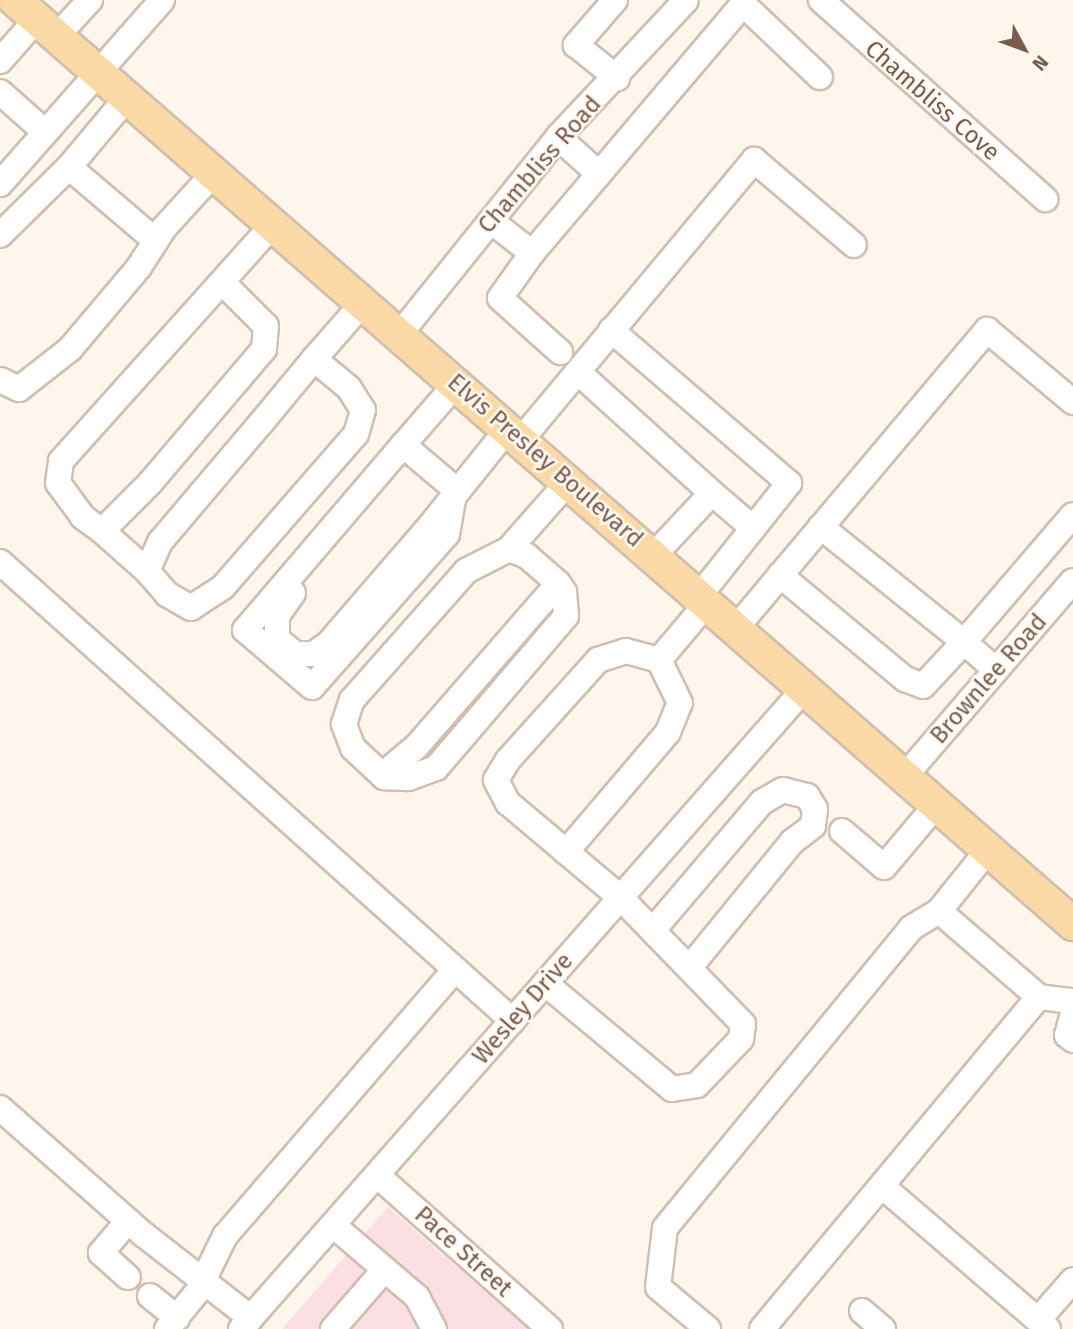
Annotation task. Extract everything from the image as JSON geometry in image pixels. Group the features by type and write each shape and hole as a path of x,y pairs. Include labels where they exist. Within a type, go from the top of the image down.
{"main road":[{"name":"Elvis Presley Boulevard","path":"36,18 1073,924"}],"street":[{"path":"0,61 36,18 90,0"},
{"path":"0,184 162,0"},
{"path":"615,0 576,45 617,78"},
{"name":"Chambliss Road","path":"399,335 558,137 617,78 686,0"},
{"name":"Chambliss Cove","path":"821,0 1045,200"},
{"path":"560,352 500,298 532,253 743,4 820,77"},
{"path":"0,92 45,132"},
{"path":"0,235 69,167 127,98"},
{"path":"558,137 599,174"},
{"path":"318,545 307,574 277,616 277,639 295,654 314,654 328,644 434,521 455,489 579,373 611,330 754,160 854,245"},
{"path":"69,167 156,241"},
{"path":"9,384 70,349 214,173"},
{"path":"491,221 532,253"},
{"path":"273,225 224,284 164,344 61,461 58,483 83,517 147,571 167,594 191,608 223,587 356,434 363,410 349,388 314,359"},
{"path":"102,531 142,492 264,349 266,326 224,284"},
{"path":"147,571 160,542 362,303"},
{"path":"611,330 789,483 753,528 659,660"},
{"path":"736,628 987,330 1073,402"},
{"path":"579,373 753,528"},
{"path":"455,489 447,534 312,687 245,630 456,384"},
{"path":"403,445 455,489"},
{"path":"513,553 518,566 550,593 556,603 550,618 428,758 384,767 353,748 344,724 352,700 466,571 513,553 568,482"},
{"path":"653,555 712,493"},
{"path":"780,575 905,679 923,686 1073,515"},
{"path":"821,527 996,670"},
{"path":"384,767 384,776 408,778 436,768 566,616 564,592 558,583 527,556 513,553"},
{"path":"0,562 513,1021"},
{"name":"Brownlee Road","path":"905,776 1073,581"},
{"path":"546,984 673,1089 697,1085 741,1039 743,1024 690,967 621,898 566,852 508,803 496,780 508,760 598,660 626,651 659,660 680,703 668,732 566,852"},
{"name":"Wesley Drive","path":"246,1323 805,688"},
{"path":"653,930 762,802 783,790 800,791 812,802 816,817 690,967"},
{"path":"842,831 884,867 937,804"},
{"path":"708,1329 658,1287 665,1228 911,928 939,911 988,850"},
{"path":"939,911 1039,997 1073,1001"},
{"path":"150,1296 172,1323 205,1278 225,1236 454,970"},
{"path":"762,1329 1039,997"},
{"path":"1073,1013 1067,1035 1073,1040"},
{"path":"0,1108 128,1221 205,1278 246,1323"},
{"name":"Pace Street","path":"377,1175 550,1329"},
{"path":"882,1186 1043,1325 1073,1280"},
{"path":"128,1221 101,1253 128,1277"},
{"path":"333,1225 425,1306 431,1327"},
{"path":"333,1329 385,1269"},
{"path":"862,1311 883,1329"}],"shaded area":[{"path":"388,1207 528,1329 282,1329"}]}
